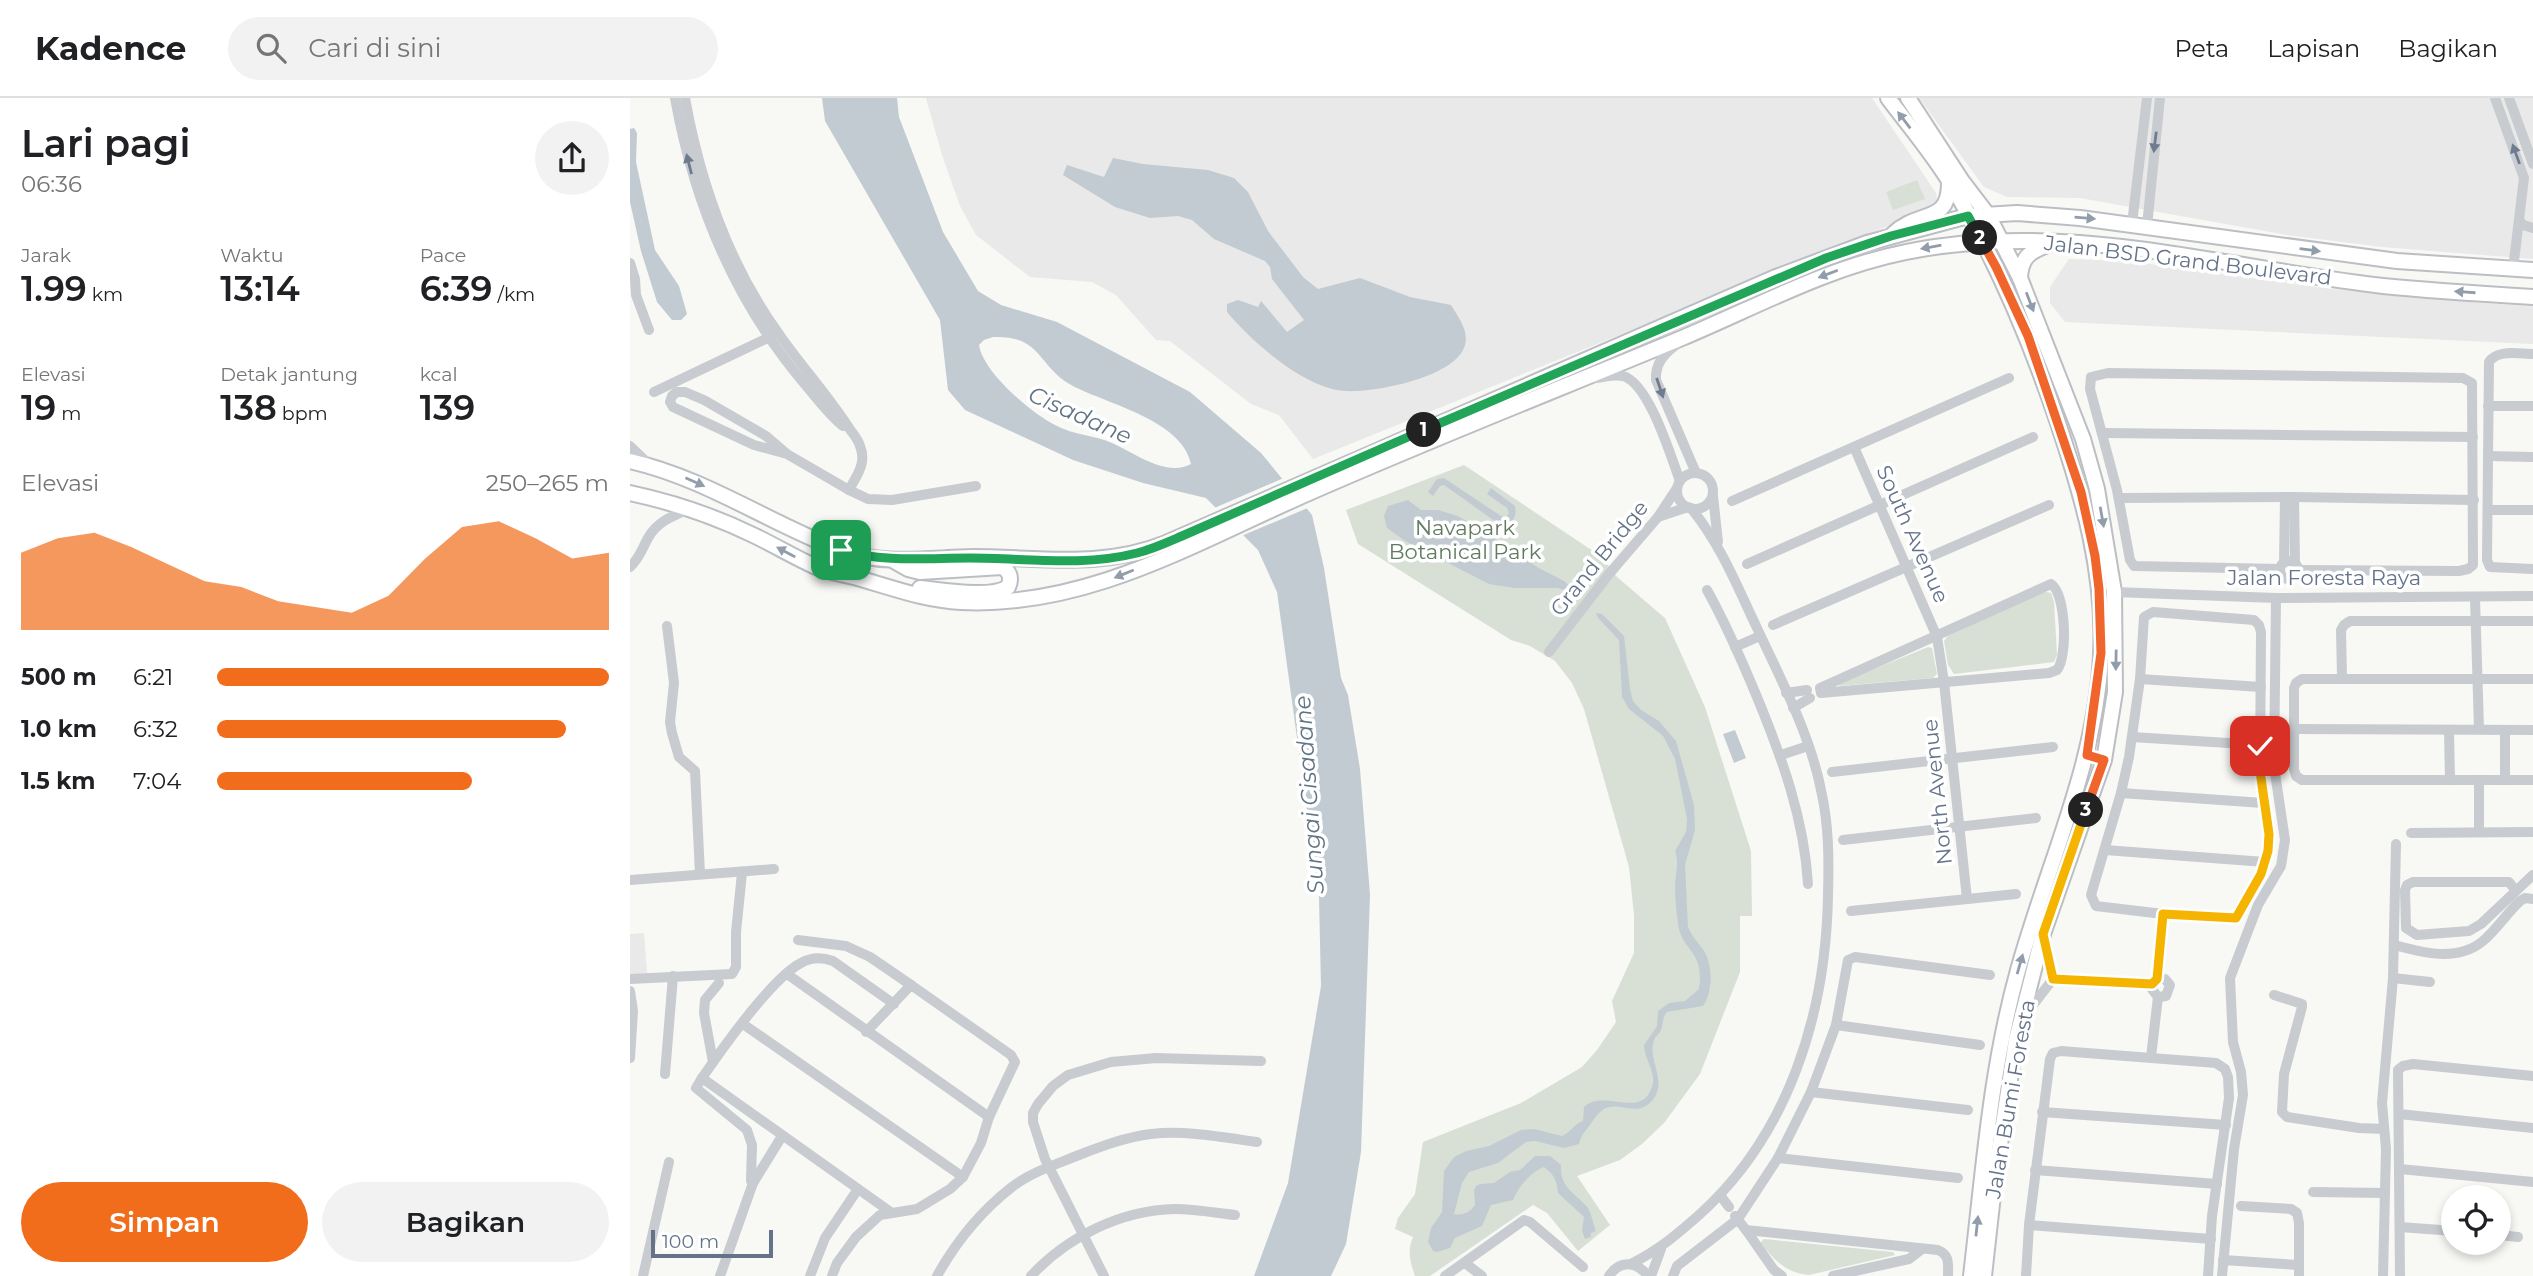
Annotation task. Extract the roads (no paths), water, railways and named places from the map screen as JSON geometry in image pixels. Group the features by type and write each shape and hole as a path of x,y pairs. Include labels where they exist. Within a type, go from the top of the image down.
{"main road":[{"name":"Jalan Bumi Foresta","path":"1888,98 1950,181 2022,324 2081,492 2099,589 2101,653 2087,755 2016,976 2002,1039 1989,1176 1984,1276"},
{"name":"Jalan Bumi Foresta","path":"1908,98 2002,239 2020,278 2083,439 2097,489 2114,592 2115,692 2104,760 2043,934 2021,1020 1971,1276"},
{"path":"1891,236 1908,222 1941,211 1948,201 1950,181"},
{"name":"Jalan BSD Grand Boulevard","path":"630,493 689,509 752,534 820,569 934,599 955,602 1005,602 1089,587 1776,277 1891,236 1968,216 2017,214 2139,225 2397,261 2533,270"},
{"path":"2020,278 2025,256 2058,240"},
{"name":"Jalan BSD Grand Boulevard","path":"1457,423 1563,388 1843,268 1910,251 1982,241 2058,240 2224,261 2382,286 2533,297"},
{"name":"Jalan BSD Grand Boulevard","path":"630,461 651,466 714,491 841,550 893,560 986,558 1085,561 1140,553 1184,542"},
{"path":"853,577 960,592 1001,591 1008,587 1010,582 1009,572 1002,567 920,572 908,569 893,560"},
{"path":"2087,755 2104,760"}],"street":[{"path":"675,98 703,174 717,231 773,335 805,377 839,412 858,441 863,460 849,490"},
{"path":"682,112 685,98"},
{"path":"2139,225 2136,185 2147,98"},
{"path":"2139,225 2150,186 2160,98"},
{"path":"2495,98 2524,178 2513,269"},
{"path":"2509,98 2533,164"},
{"path":"2136,185 2141,190 2150,186"},
{"path":"2519,220 2523,225 2533,228"},
{"path":"630,263 636,295 649,330"},
{"path":"1694,333 1668,351 1657,365 1656,380 1696,473"},
{"path":"654,392 773,335"},
{"path":"2533,354 2501,354 2492,357 2488,362 2487,560 2490,567 2533,569"},
{"path":"2108,373 2463,378 2472,383 2474,388 2474,559 2468,569 2134,566 2130,560 2119,498 2102,433 2090,382 2091,377 2108,373"},
{"path":"1563,388 1597,378 1622,375 1639,387 1665,442 1679,485 1680,501 1689,508 1718,545 1793,708 1818,775 1828,828 1827,932 1817,999 1800,1060 1779,1112 1752,1156 1720,1195 1661,1249 1631,1264 1617,1267 1609,1275"},
{"path":"1732,501 2009,378"},
{"path":"787,454 754,445 673,407 670,402 672,396 677,392 685,392 704,400 766,436 787,454 868,499 883,500 975,486"},
{"path":"2488,405 2533,406"},
{"path":"1654,416 1669,410"},
{"path":"2102,433 2473,437"},
{"path":"1665,442 1680,436"},
{"path":"1747,564 2033,437"},
{"path":"630,446 651,466"},
{"name":"South Avenue","path":"1854,447 1937,637 1944,682"},
{"path":"2488,456 2533,457"},
{"path":"1679,485 1687,475 1696,473 1708,478 1713,492 1718,545"},
{"name":"Grand Bridge","path":"1549,652 1609,574 1658,517 1679,485"},
{"path":"1658,517 1705,506 1713,492"},
{"path":"2289,497 2289,566 2282,575 2289,579 2291,597"},
{"path":"2119,498 2474,500"},
{"path":"1773,625 2049,505"},
{"path":"630,567 639,558 649,535 657,525 689,509"},
{"path":"2488,510 2533,510"},
{"path":"2046,586 2055,587 2060,594 2063,660 2057,670 2049,673 1944,682 1821,690 1937,637 2046,586"},
{"path":"1707,590 1782,755 1801,826 1808,884"},
{"name":"Jalan Foresta Raya","path":"2114,592 2276,598 2533,596"},
{"path":"2222,1276 2234,1149 2243,1095 2241,1072 2233,1042 2230,978 2258,905 2281,866 2285,840 2274,766 2276,598"},
{"path":"2476,598 2479,729"},
{"path":"2153,612 2254,620 2259,625 2260,746 2263,803 2269,834 2265,862 2236,918 2163,914 2096,906 2091,895 2122,793 2140,679 2143,622 2144,617 2153,612"},
{"path":"2342,678 2341,630 2343,625 2350,621 2533,621"},
{"path":"667,626 674,683 671,727 676,752 695,771 700,874"},
{"path":"1735,647 1760,636"},
{"path":"2533,679 2309,678 2296,682 2294,729 2294,769 2296,776 2302,780 2533,780"},
{"path":"2140,679 2261,687"},
{"name":"North Avenue","path":"1944,682 1967,899"},
{"path":"1786,693 1809,694 1793,708"},
{"path":"2294,729 2533,730"},
{"path":"2449,730 2451,780"},
{"path":"2505,730 2505,780"},
{"path":"2132,737 2260,746"},
{"path":"1782,755 1808,746"},
{"path":"1832,772 2053,747"},
{"path":"2479,780 2479,831"},
{"path":"2122,793 2263,803"},
{"path":"1843,840 2036,818"},
{"path":"2411,833 2533,832"},
{"path":"2383,1276 2385,1193 2382,1103 2395,945 2396,844"},
{"path":"2105,850 2265,862"},
{"path":"630,880 774,869"},
{"path":"630,979 727,975 734,971 742,873"},
{"path":"2516,891 2509,882 2413,882 2407,885 2405,890 2406,928 2417,935 2469,931 2481,924 2533,875"},
{"path":"1851,911 2016,894"},
{"path":"2395,945 2428,953 2446,954 2468,950 2484,940 2520,901 2525,898 2533,899"},
{"path":"2158,997 2152,991 2163,914"},
{"path":"2021,1020 2053,979 2043,934"},
{"path":"799,940 846,946 870,957 1013,1057 1015,1062 964,1177 917,1209 880,1215 856,1237 832,1276"},
{"path":"1675,1271 1734,1213 1777,1158 1811,1092 1836,1025 1848,960 1855,957 1990,975"},
{"path":"753,1184 752,1145 749,1134 696,1088 713,1062 772,988 804,961 827,959 845,968 894,1004"},
{"path":"787,974 989,1117"},
{"path":"665,1074 673,976"},
{"path":"2393,978 2430,982"},
{"path":"2053,979 2165,979 2170,985 2169,993 2158,997"},
{"path":"713,1062 704,1013 705,1000 719,983"},
{"path":"866,1032 911,985"},
{"path":"630,990 633,1011 630,1058"},
{"path":"2274,995 2302,1004 2284,1074 2282,1112 2287,1117 2384,1129"},
{"path":"2151,1057 2158,997"},
{"path":"743,1024 964,1177"},
{"path":"1836,1025 1980,1045"},
{"path":"2026,1276 2035,1170 2050,1059 2053,1053 2061,1051 2216,1063 2225,1069 2230,1087 2208,1276"},
{"path":"1104,1276 1049,1167 1037,1136 1033,1113 1054,1086 1069,1075 1111,1062 1261,1061"},
{"path":"2400,1276 2398,1070 2413,1064 2533,1076"},
{"path":"702,1078 892,1213"},
{"path":"1811,1092 1968,1110"},
{"path":"2042,1112 2226,1125"},
{"path":"2399,1114 2533,1128"},
{"path":"937,1276 961,1238 981,1215 1013,1186 1049,1167 1114,1141 1150,1134 1191,1134 1257,1142"},
{"path":"720,1276 753,1184 782,1136"},
{"path":"1777,1158 1958,1178"},
{"path":"643,1276 669,1163"},
{"path":"2400,1169 2533,1182"},
{"path":"2035,1170 2217,1184"},
{"path":"810,1276 825,1238 858,1189"},
{"path":"2314,1192 2385,1193"},
{"path":"1720,1195 1774,1270 1782,1276"},
{"path":"2223,1259 2299,1271 2297,1213 2291,1209 2241,1206"},
{"path":"1031,1276 1060,1250 1122,1217 1175,1209 1235,1215"},
{"path":"1445,1276 1524,1220 1530,1222 1583,1267"},
{"path":"2029,1225 2211,1239"},
{"path":"2400,1227 2441,1230"},
{"path":"1746,1230 1945,1253 1948,1258 1948,1276"},
{"path":"2511,1236 2518,1237"},
{"path":"1631,1264 1649,1276 1661,1249"},
{"path":"1833,1276 1909,1259 1922,1249"},
{"path":"1465,1263 1482,1276"}],"water":[{"name":"Sungai Cisadane","path":"822,98 897,98 899,117 943,232 978,291 1001,305 1057,322 1190,392 1261,453 1312,515 1360,769 1370,895 1361,1152 1346,1244 1331,1276 1254,1276 1288,1183 1321,986 1319,898 1277,592 1258,550 1206,498 1143,483 1073,460 965,410 948,390 940,320 825,121","holes":["993,337 1022,341 1031,347 1052,370 1073,386 1159,425 1185,449 1191,464 1171,468 1161,466 1112,443 1069,431 1045,419 1021,402 998,379 982,356 979,345 984,340"]},
{"path":"634,128 637,133 636,162 655,250 679,286 687,314 681,320 672,320 657,302 641,251 630,202 630,129"},
{"path":"1113,158 1143,164 1208,170 1234,178 1248,192 1268,231 1303,277 1318,289 1360,278 1410,297 1451,305 1460,319 1466,339 1459,356 1447,366 1413,381 1358,391 1329,388 1296,373 1250,337 1227,312 1227,304 1238,300 1258,307 1261,301 1287,332 1304,320 1272,279 1270,267 1265,261 1214,239 1192,220 1178,216 1150,218 1115,207 1063,175 1067,165 1104,177"},
{"path":"1444,478 1506,517 1509,513 1507,508 1487,494 1491,488 1515,506 1514,519 1505,524 1496,522 1444,485 1440,486 1433,496 1428,492 1437,479"},
{"path":"1408,500 1421,510 1438,510 1458,516 1537,567 1564,581 1574,594 1558,588 1514,588 1489,584 1405,541 1387,528 1384,516 1388,506"},
{"path":"1596,613 1602,614 1624,636 1633,701 1641,710 1659,721 1676,741 1694,805 1695,830 1685,865 1688,927 1707,957 1711,978 1709,993 1703,1006 1667,1012 1665,1015 1653,1047 1658,1076 1657,1091 1648,1104 1636,1109 1604,1109 1596,1116 1579,1144 1564,1148 1535,1141 1526,1142 1498,1163 1469,1172 1462,1183 1454,1214 1466,1213 1475,1205 1476,1186 1494,1183 1510,1172 1520,1170 1535,1156 1550,1156 1561,1165 1563,1180 1569,1190 1588,1208 1596,1231 1591,1233 1591,1237 1585,1239 1582,1231 1584,1217 1558,1193 1554,1178 1544,1167 1526,1180 1513,1200 1491,1205 1482,1226 1455,1238 1450,1248 1433,1251 1428,1242 1431,1228 1442,1212 1444,1171 1454,1157 1466,1151 1489,1146 1521,1130 1534,1129 1562,1136 1583,1121 1584,1107 1592,1102 1602,1100 1631,1103 1647,1097 1653,1076 1644,1045 1657,1026 1658,1011 1669,1003 1685,1001 1699,989 1699,966 1680,933 1677,913 1675,851 1686,832 1687,819 1675,759 1663,736 1629,709 1622,697 1619,640"},
{"path":"1735,730 1746,758 1734,763 1723,734"}],"water label":[{"name":"Cisadane","path":"1080,415"}],"park label":[{"name":"Navapark Botanical Park","path":"1465,539"}]}
